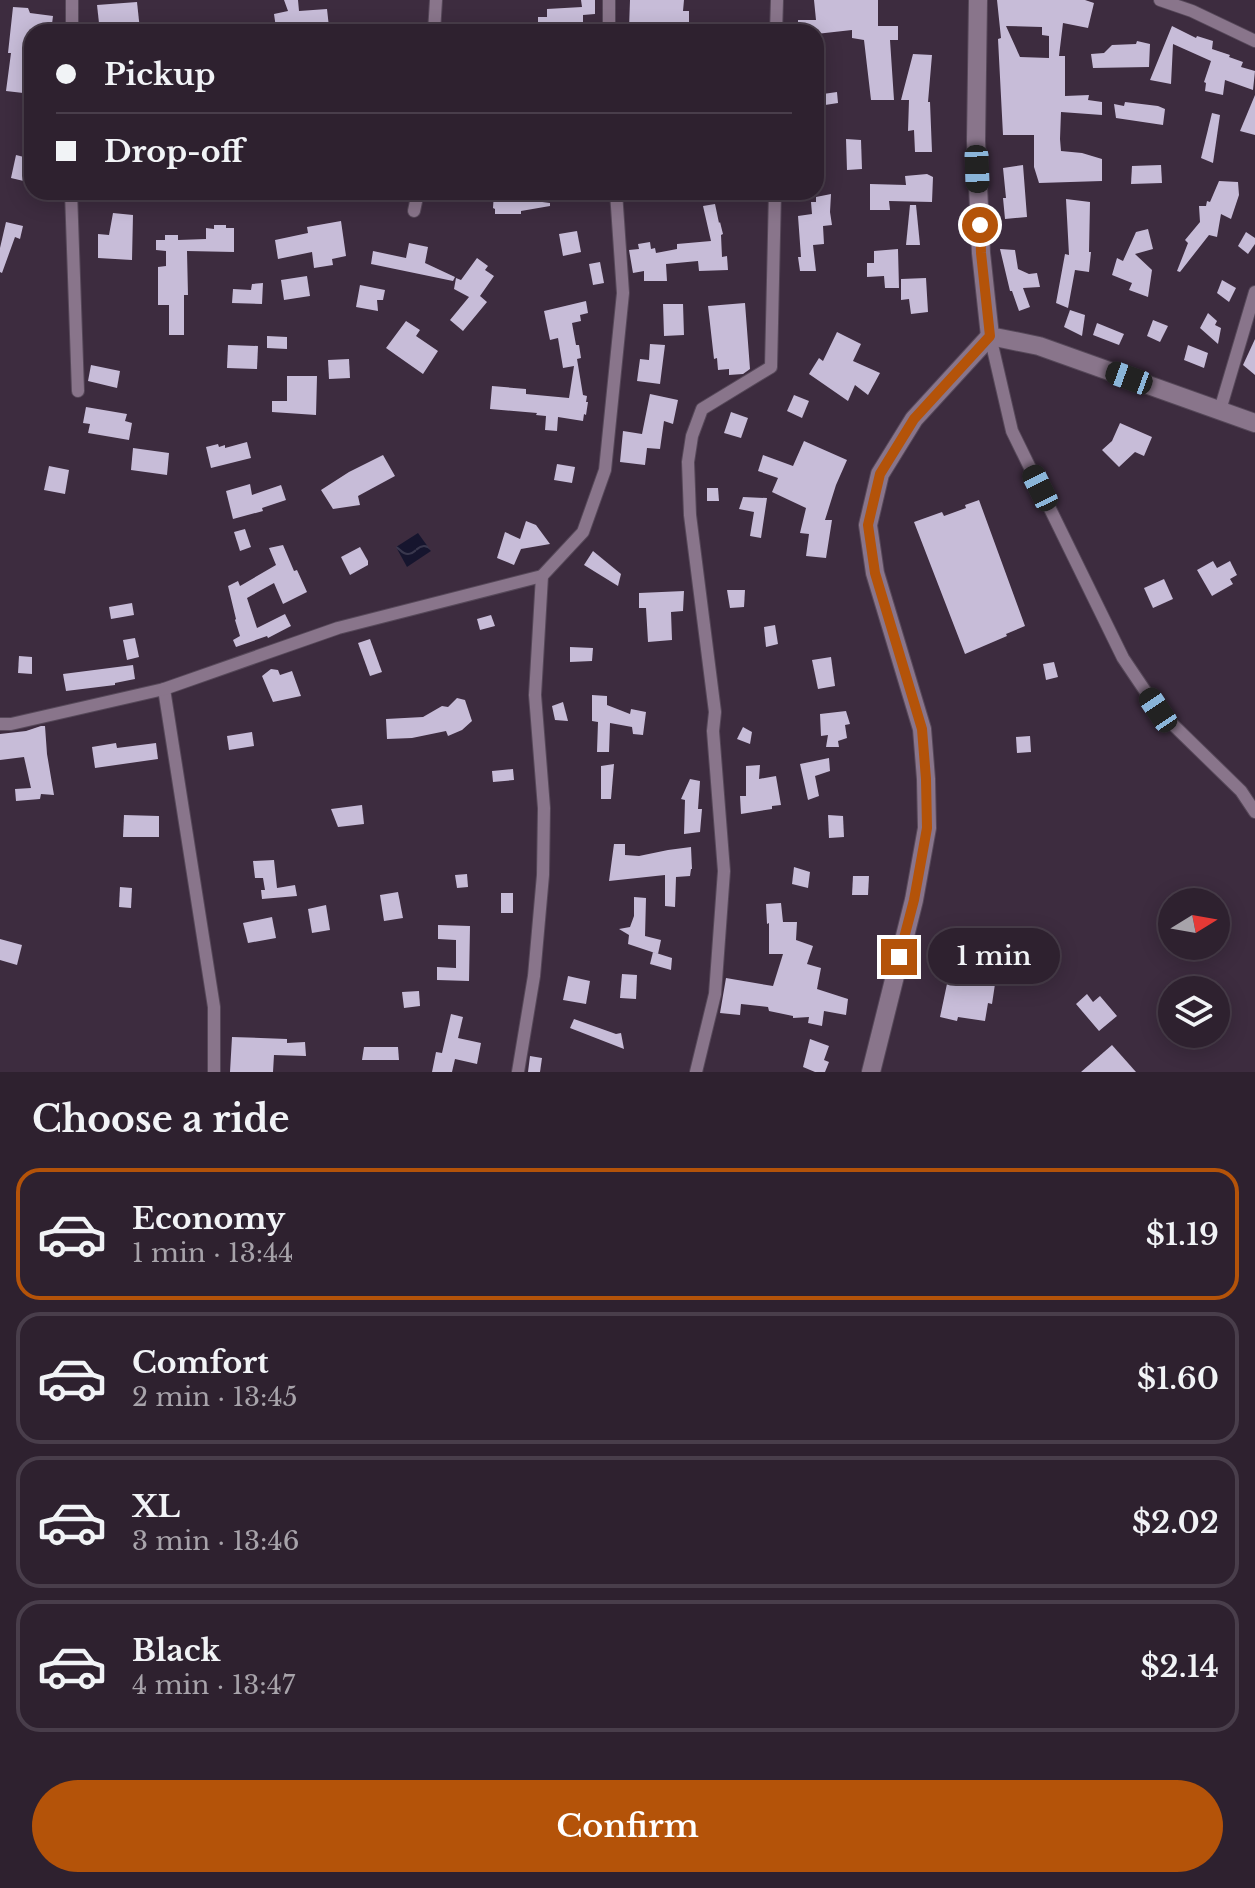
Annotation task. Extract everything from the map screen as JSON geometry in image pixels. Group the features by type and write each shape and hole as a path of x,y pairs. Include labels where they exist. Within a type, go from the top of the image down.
{"street":[{"path":"72,0 72,24"},
{"path":"434,24 436,0"},
{"path":"609,0 609,24"},
{"path":"776,24 777,0"},
{"path":"978,0 976,141 981,253 990,336 1012,431 1123,658 1158,710 1241,791 1255,812"},
{"path":"1160,0 1192,11 1255,41"},
{"path":"71,200 78,391"},
{"path":"414,211 416,200"},
{"path":"0,724 164,689 338,628 542,576 583,532 605,470 623,293 617,200"},
{"path":"696,1072 715,994 724,871 713,731 715,712 690,515 688,462 692,436 702,409 771,367 775,200"},
{"path":"1220,410 1255,292"},
{"path":"990,336 1039,346 1255,423"},
{"path":"871,1072 914,900 927,828 922,729 875,573 868,525 880,474 914,419 990,336"},
{"path":"518,1072 534,976 543,875 544,808 535,695 542,576"},
{"path":"164,689 214,1007 214,1072"}],"water":[{"path":"418,533 431,551 407,567 396,547"}],"building":[{"path":"284,0 298,0 299,11 327,9 329,24 275,24 274,14 288,11"},
{"path":"581,0 595,0 595,14 583,15 583,24 538,24 538,17 547,17 547,9 582,7"},
{"path":"630,0 684,0 683,11 689,11 689,24 629,24"},
{"path":"814,0 878,0 878,26 898,26 898,40 890,40 894,100 871,100 864,40 852,38 852,30 824,33 824,24 798,24 798,20 816,20"},
{"path":"997,0 1085,0 1094,3 1088,28 1063,23 1059,56 1065,56 1065,96 1089,95 1088,100 1102,102 1102,115 1061,112 1060,139 1061,151 1102,159 1102,181 1039,183 1034,167 1034,135 1003,135 998,39 1001,38","holes":["1006,26 1042,27 1042,35 1049,36 1049,58 1020,57"]},
{"path":"137,2 139,24 99,24 97,5"},
{"path":"13,7 53,16 52,24 24,24 24,93 6,91 11,53 8,53"},
{"path":"1172,26 1196,38 1213,41 1212,49 1230,55 1243,62 1241,67 1255,71 1253,90 1225,80 1223,95 1205,91 1204,82 1211,61 1173,44 1171,84 1150,80"},
{"path":"1137,41 1150,44 1149,67 1093,68 1091,54 1104,53 1112,45 1136,44"},
{"path":"913,54 932,55 928,102 932,152 915,152 914,130 908,131 909,100 901,100"},
{"path":"837,92 838,103 825,105 824,94"},
{"path":"1255,95 1255,135 1240,131"},
{"path":"1125,102 1165,109 1163,125 1116,118 1114,104 1124,106"},
{"path":"1212,113 1220,115 1213,163 1201,158"},
{"path":"846,139 861,140 862,169 847,170"},
{"path":"16,155 24,157 24,181 11,178"},
{"path":"1023,165 1027,217 1005,219 1003,168"},
{"path":"1161,165 1162,183 1131,184 1132,166"},
{"path":"927,174 933,177 932,202 889,201 890,210 870,210 870,184 906,185 905,176"},
{"path":"1219,181 1238,182 1239,195 1231,219 1221,214 1217,237 1209,235 1180,272 1177,271 1188,243 1185,240 1200,222 1199,206 1210,202"},
{"path":"831,194 832,225 823,226 824,244 813,245 816,271 800,271 798,216 812,214 811,202 824,200 824,195"},
{"path":"1066,199 1090,202 1091,252 1089,272 1075,270 1068,308 1056,303 1065,254 1069,255"},
{"path":"494,200 550,203 550,206 521,211 521,214 495,214"},
{"path":"715,204 723,234 722,257 727,256 728,270 699,271 698,261 666,264 667,281 644,281 644,271 633,273 629,250 639,249 638,244 650,242 651,249 655,248 656,253 677,249 677,244 711,241 703,206"},
{"path":"910,205 916,205 920,245 906,245"},
{"path":"113,213 133,215 132,260 98,258 98,234 109,235"},
{"path":"341,221 346,256 332,259 333,265 314,268 312,252 278,259 275,240 308,233 307,227"},
{"path":"6,222 23,226 20,239 15,237 2,273 0,248"},
{"path":"214,225 234,228 234,252 187,251 188,295 184,295 184,335 169,335 169,305 158,305 158,267 166,266 166,251 156,250 156,240 165,240 165,235 178,235 178,240 206,239 206,228 214,229"},
{"path":"1148,229 1153,249 1135,254 1152,270 1148,297 1129,290 1132,283 1112,275 1117,258 1123,261 1136,232"},
{"path":"577,231 581,252 563,256 559,234"},
{"path":"1246,232 1255,238 1255,244 1248,254 1238,246"},
{"path":"409,243 428,247 425,263 455,277 453,281 371,264 373,251 406,258"},
{"path":"898,249 899,288 885,288 884,276 867,277 867,263 874,263 874,251"},
{"path":"1000,249 1015,250 1018,269 1029,274 1037,273 1040,287 1023,288 1030,307 1019,311 1010,291"},
{"path":"477,258 488,266 485,270 494,276 480,296 487,302 463,331 450,320 469,297 454,289 456,278 461,280"},
{"path":"600,262 604,283 593,285 589,264"},
{"path":"307,276 310,296 284,300 281,280"},
{"path":"926,278 928,312 911,314 909,299 901,300 901,279"},
{"path":"1222,280 1236,288 1229,302 1217,293"},
{"path":"263,283 262,304 232,303 233,289 251,290 252,284"},
{"path":"360,285 385,290 383,300 377,300 378,311 356,307"},
{"path":"586,301 588,313 580,315 581,321 572,323 581,358 577,359 583,395 587,396 588,402 583,421 558,417 557,431 545,430 546,416 490,409 492,386 526,389 526,394 569,398 574,366 563,368 558,338 550,340 544,311"},
{"path":"745,303 750,369 743,374 729,375 729,369 718,370 717,358 714,359 708,306"},
{"path":"663,304 683,304 684,335 664,336"},
{"path":"1070,310 1085,315 1082,336 1064,327"},
{"path":"1208,313 1217,321 1215,325 1221,328 1218,344 1200,328"},
{"path":"1153,320 1168,326 1160,342 1147,336"},
{"path":"406,321 420,330 416,336 438,351 423,374 386,348"},
{"path":"1097,323 1124,334 1119,345 1093,335"},
{"path":"837,332 861,344 853,361 880,373 868,395 855,385 848,401 809,374 819,358 823,361"},
{"path":"267,336 287,337 287,349 267,348"},
{"path":"1255,339 1255,375 1243,365"},
{"path":"650,344 665,345 660,384 637,381 640,359 649,360"},
{"path":"228,345 258,346 257,369 227,368"},
{"path":"1188,345 1208,353 1204,368 1184,360"},
{"path":"349,359 350,378 329,379 328,360"},
{"path":"91,365 120,371 117,388 88,381"},
{"path":"287,376 317,376 316,415 272,412 272,401 287,401"},
{"path":"650,394 678,400 673,424 664,421 660,449 647,448 645,465 620,462 623,431 642,434"},
{"path":"794,395 809,401 802,418 787,411"},
{"path":"86,407 127,414 125,421 132,423 129,440 88,433 90,424 83,423"},
{"path":"731,412 748,418 741,438 724,433"},
{"path":"1120,423 1152,437 1144,456 1135,452 1119,467 1102,450 1112,441"},
{"path":"804,441 847,460 825,520 832,520 826,558 806,556 809,534 800,533 806,508 772,492 778,478 758,471 763,455 793,466"},
{"path":"247,442 251,458 211,468 206,447 218,444 219,447 225,445 225,448"},
{"path":"133,448 169,453 167,475 131,470"},
{"path":"383,455 395,476 358,496 360,505 333,509 321,490"},
{"path":"557,464 575,467 572,483 554,480"},
{"path":"49,466 69,470 65,494 44,490"},
{"path":"250,484 252,495 281,485 286,500 262,508 263,511 233,519 226,491"},
{"path":"707,488 718,488 719,501 707,501"},
{"path":"743,497 767,498 761,538 750,536 754,512 739,509"},
{"path":"979,500 1025,626 965,654 914,522 942,512 944,516"},
{"path":"526,521 536,525 550,544 521,549 514,565 497,558 505,532 520,539"},
{"path":"245,529 251,547 240,551 234,532"},
{"path":"283,545 307,592 283,604 274,583 247,598 257,628 285,614 291,626 268,638 236,647 233,640 240,636 228,586 238,581 240,586 276,565 269,548"},
{"path":"360,547 368,565 350,575 341,557"},
{"path":"593,551 621,574 618,586 584,565"},
{"path":"1213,561 1217,568 1230,561 1237,575 1230,579 1233,584 1212,596 1197,570"},
{"path":"1164,579 1173,599 1153,608 1144,588"},
{"path":"727,590 745,590 744,607 730,608"},
{"path":"684,591 683,611 671,612 672,640 648,642 646,608 639,608 639,593"},
{"path":"132,603 134,615 111,619 109,607"},
{"path":"491,615 495,626 480,630 477,619"},
{"path":"775,625 778,644 766,647 764,627"},
{"path":"135,638 139,657 127,660 123,640"},
{"path":"370,639 382,672 370,676 358,643"},
{"path":"570,647 593,648 592,661 570,662"},
{"path":"19,656 32,657 32,674 18,673"},
{"path":"831,657 835,686 818,689 812,660"},
{"path":"1054,662 1058,677 1046,680 1043,664"},
{"path":"133,665 135,679 115,685 66,691 63,674"},
{"path":"271,669 278,670 280,675 292,671 301,696 273,702 262,676"},
{"path":"592,695 607,696 607,705 630,714 631,709 646,712 643,735 633,734 632,727 610,723 609,752 597,752 598,722 592,721"},
{"path":"457,698 465,700 472,721 462,730 448,736 446,731 387,739 386,719 423,717 442,706 448,707"},
{"path":"563,702 568,721 555,720 552,706"},
{"path":"846,711 850,724 845,725 847,738 838,741 839,747 826,747 828,735 821,736 820,714"},
{"path":"45,726 54,795 41,794 40,799 16,801 15,789 31,788 24,757 0,760 0,734"},
{"path":"743,727 752,732 750,744 737,739"},
{"path":"252,732 254,746 229,750 227,736"},
{"path":"1030,736 1031,752 1017,753 1016,737"},
{"path":"116,743 117,748 156,743 158,759 95,768 92,747"},
{"path":"829,758 830,771 815,776 819,796 808,800 800,764"},
{"path":"614,764 611,799 601,799 601,766"},
{"path":"760,765 759,779 776,776 781,805 741,814 740,796 746,796 746,766"},
{"path":"513,769 514,780 493,782 492,771"},
{"path":"690,779 700,781 700,832 684,834 685,800 681,799"},
{"path":"362,805 364,824 338,827 331,809"},
{"path":"124,815 159,816 159,837 123,837"},
{"path":"828,815 843,816 844,837 829,838"},
{"path":"614,844 625,844 625,855 639,856 691,847 690,876 676,877 675,907 665,906 665,875 609,881"},
{"path":"274,860 277,888 295,885 297,896 262,899 261,890 265,890 263,878 255,878 253,861"},
{"path":"794,867 810,872 808,888 792,884"},
{"path":"467,874 468,887 457,888 455,875"},
{"path":"853,876 869,876 868,895 852,895"},
{"path":"120,887 132,888 131,908 119,907"},
{"path":"398,892 403,918 384,921 380,895"},
{"path":"501,893 513,893 513,913 501,913"},
{"path":"634,897 646,898 645,936 661,940 658,954 628,944 629,935 619,929 630,927 634,916"},
{"path":"781,903 783,922 797,922 796,940 813,946 807,964 821,968 817,989 848,999 846,1015 824,1011 822,1026 808,1023 809,1017 793,1018 769,1011 768,1007 741,1004 740,1015 720,1013 726,978 773,986 783,954 769,954 766,904"},
{"path":"326,905 330,930 312,933 308,909"},
{"path":"272,917 276,938 248,943 243,923"},
{"path":"438,925 470,926 469,981 437,980 437,967 456,968 456,940 438,939"},
{"path":"0,939 22,945 17,965 0,960"},
{"path":"653,952 672,958 671,970 650,964"},
{"path":"622,974 637,975 636,999 620,998"},
{"path":"568,976 590,981 586,1004 563,1000"},
{"path":"948,979 971,984 972,980 995,984 985,1021 958,1017 957,1021 940,1017"},
{"path":"419,991 420,1006 404,1008 402,992"},
{"path":"1087,994 1093,1002 1100,996 1117,1016 1099,1031 1076,1004"},
{"path":"451,1014 463,1017 458,1038 481,1043 477,1064 455,1059 452,1072 432,1072 436,1052 442,1053"},
{"path":"574,1019 621,1033 624,1049 570,1028"},
{"path":"232,1037 305,1042 306,1056 274,1055 273,1072 230,1072"},
{"path":"810,1039 829,1046 824,1060 829,1062 825,1072 803,1067"},
{"path":"1112,1045 1136,1072 1081,1072"},
{"path":"364,1047 398,1047 399,1060 362,1060"},
{"path":"530,1056 542,1058 540,1072 528,1072"}],"route":[{"path":"899,957 914,900 927,828 926,779 922,729 875,573 868,525 880,474 914,419 990,336 980,225"}]}
